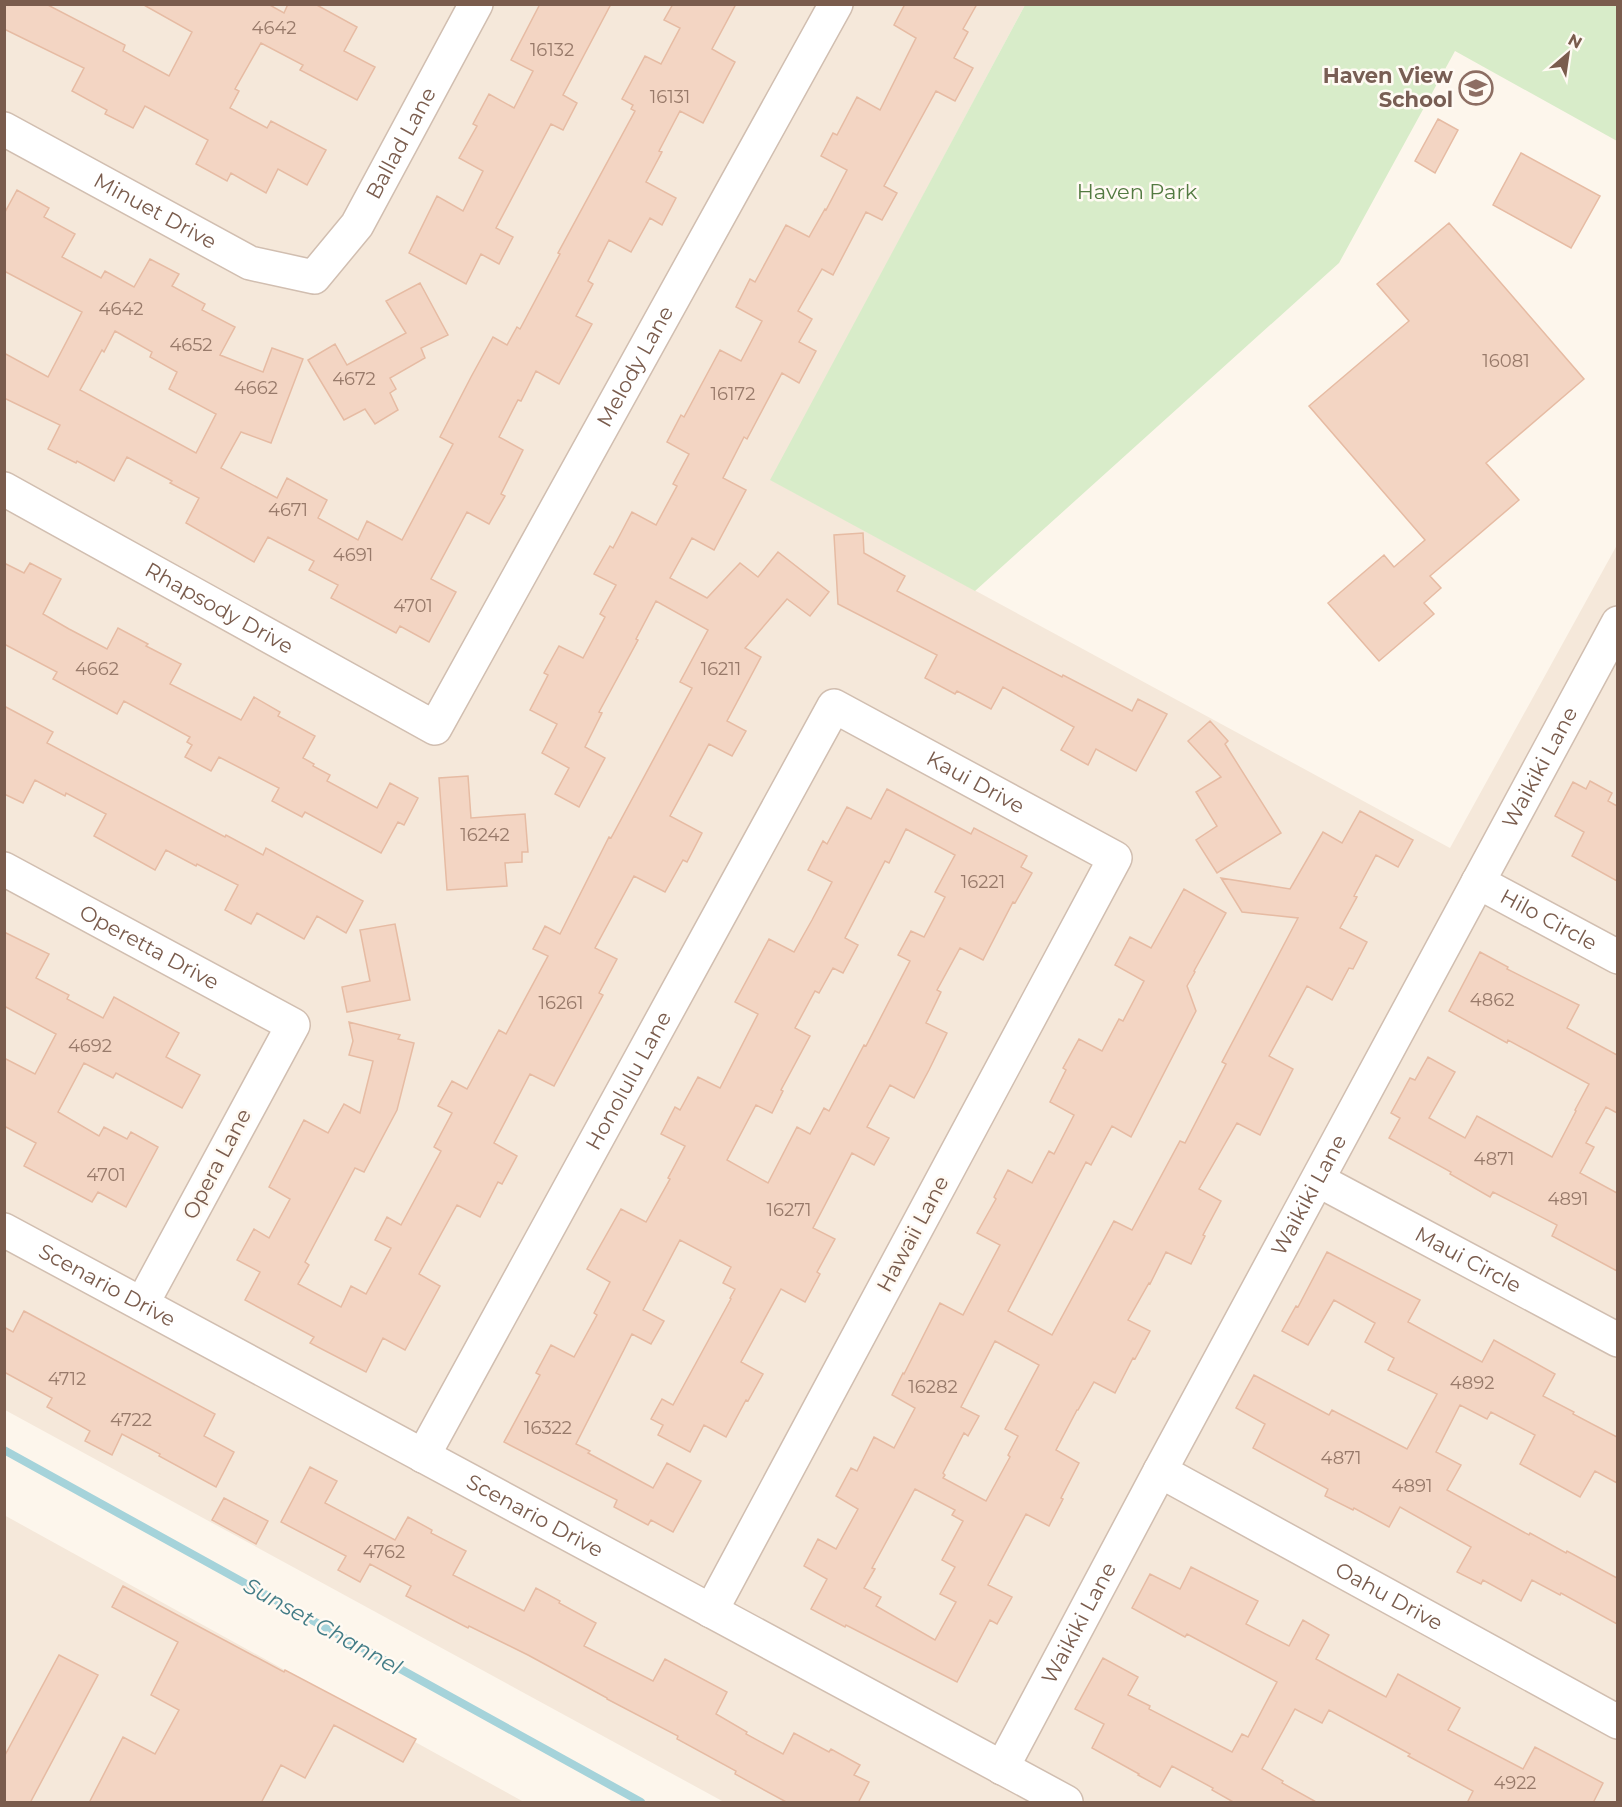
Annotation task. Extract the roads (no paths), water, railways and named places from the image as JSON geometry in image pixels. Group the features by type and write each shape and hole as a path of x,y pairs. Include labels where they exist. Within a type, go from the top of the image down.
{"street":[{"name":"Melody Lane","path":"435,728 836,4"},
{"name":"Ballad Lane","path":"314,277 357,225 462,9"},
{"name":"Minuet Drive","path":"4,129 250,263 314,277"},
{"name":"Rhapsody Drive","path":"4,489 435,728"},
{"name":"Waikiki Lane","path":"1002,1768 1617,623"},
{"name":"Kaui Drive","path":"834,706 1115,858"},
{"name":"Honolulu Lane","path":"423,1456 834,706"},
{"name":"Hawaii Lane","path":"711,1611 1115,858"},
{"name":"Operetta Drive","path":"4,869 293,1025"},
{"name":"Hilo Circle","path":"1478,882 1617,957"},
{"name":"Opera Lane","path":"142,1304 293,1025"},
{"name":"Maui Circle","path":"1318,1180 1617,1340"},
{"name":"Scenario Drive","path":"4,1230 1066,1803"},
{"name":"Oahu Drive","path":"1160,1471 1617,1722"}],"waterway":[{"name":"Sunset Channel","path":"4,1450 641,1802"}],"place":[{"name":"Haven View School","path":"1476,88"}],"park label":[{"name":"Haven Park","path":"1137,192"}]}
